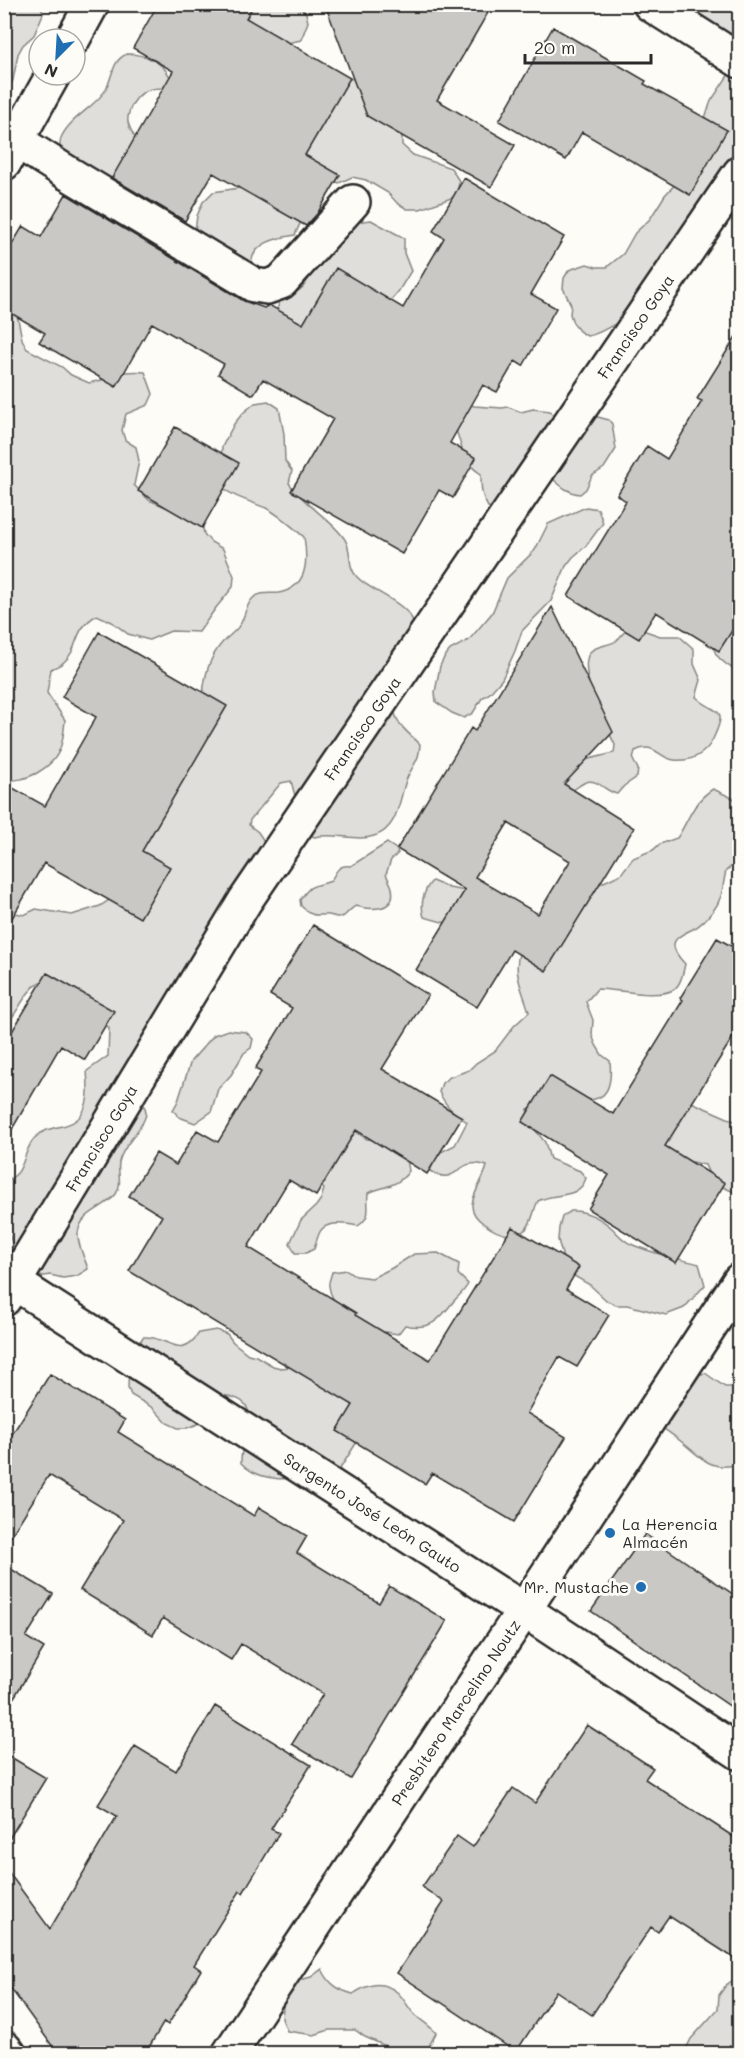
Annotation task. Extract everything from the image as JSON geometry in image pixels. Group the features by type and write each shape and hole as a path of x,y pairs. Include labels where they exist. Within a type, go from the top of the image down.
{"street":[{"path":"80,27 92,4"},
{"path":"650,4 740,61"},
{"path":"46,87 11,152 66,172 254,285 267,287 281,282 353,202"},
{"name":"Francisco Goya","path":"8,1286 245,901 740,173"},
{"name":"Presbítero Marcelino Noutz","path":"229,2054 740,1280"},
{"name":"Sargento José León Gauto","path":"8,1286 524,1610 740,1753"},
{"path":"4,2048 9,2054"}],"shaded area":[{"path":"13,4 41,5 43,14 37,27 27,27 27,41 18,54 13,80 5,98 5,11"},
{"path":"295,4 306,13 308,22 301,40 278,45 246,20 256,5"},
{"path":"703,5 739,5 739,43 697,20"},
{"path":"127,54 140,55 152,60 167,71 170,77 163,88 148,90 140,95 129,113 128,122 134,136 147,140 135,184 124,192 80,198 58,189 61,138 70,124 102,95 118,60"},
{"path":"731,71 739,72 739,166 718,191 699,202 623,321 587,336 573,323 570,314 571,305 563,288 564,278 569,270 587,264 607,267 623,254 635,233 650,219 665,195 685,174 711,101"},
{"path":"355,78 402,129 402,145 413,155 451,168 459,181 457,196 420,209 407,209 397,203 388,193 366,180 352,177 339,183 324,177 279,128 335,82"},
{"path":"246,187 302,219 295,235 266,243 256,251 251,265 221,283 201,274 197,269 195,231 197,216 203,202 213,192"},
{"path":"371,220 404,238 404,253 411,271 385,307 461,400 474,406 508,407 521,412 533,409 550,411 555,418 494,508 488,507 486,503 482,491 481,474 466,459 455,428 315,331 277,310 280,300 293,295 303,287 310,277 313,263 355,222"},
{"path":"4,295 17,314 22,339 27,349 62,367 71,375 89,383 102,380 110,373 145,372 153,394 148,405 126,414 122,430 125,440 136,447 139,461 134,485 149,500 202,522 204,534 211,542 223,549 234,576 233,587 199,632 171,631 149,640 128,634 112,622 97,615 89,621 83,627 69,656 63,663 51,669 47,693 65,720 59,751 51,763 37,773 21,779 9,780 4,780"},
{"path":"268,401 279,408 284,434 285,461 292,471 289,483 344,538 352,568 357,577 399,605 412,619 415,632 393,702 398,721 420,744 419,755 407,778 393,820 389,827 374,836 367,838 314,837 301,828 291,781 281,783 250,820 249,825 258,832 268,847 241,939 223,962 143,1100 145,1118 121,1156 119,1186 116,1194 88,1215 80,1226 79,1242 88,1269 77,1276 38,1277 23,1269 5,1225 5,1180 11,1178 20,1169 29,1146 39,1134 73,1122 83,1112 88,1097 87,1071 108,1056 109,1028 77,1001 58,989 40,982 30,991 5,1026 5,914 12,912 24,915 36,909 72,915 100,906 112,898 203,694 206,673 214,655 239,626 253,598 262,594 289,590 301,579 306,555 304,537 271,511 235,496 218,485 222,447 234,424 255,403"},
{"path":"594,416 609,420 612,424 616,449 604,468 592,476 586,489 580,494 557,483 553,474"},
{"path":"586,507 598,509 603,523 586,546 566,566 551,601 522,631 502,679 490,693 482,698 473,713 464,718 436,702 435,692 440,666 450,650 469,640 492,613 507,578 535,550 548,524"},
{"path":"739,591 739,670 736,671 719,658 714,645 718,629"},
{"path":"634,627 660,636 679,636 694,649 694,664 701,680 696,697 718,712 720,721 718,728 710,744 702,753 686,760 669,759 647,748 635,751 633,760 638,769 637,777 617,794 590,781 573,790 564,787 525,753 589,759 614,753 615,745 594,699 587,672 587,661 590,652 613,643"},
{"path":"713,789 739,801 739,864 734,864 726,871 721,896 713,911 695,928 677,938 675,951 685,964 678,985 673,990 657,994 597,989 586,1002 593,1020 592,1035 596,1045 602,1055 610,1061 609,1086 605,1093 592,1100 548,1100 528,1109 527,1120 545,1142 550,1159 580,1171 586,1178 583,1185 572,1193 538,1201 530,1224 525,1230 515,1235 503,1234 480,1220 473,1210 474,1195 487,1166 469,1164 447,1176 430,1171 437,1154 455,1145 467,1122 444,1102 439,1092 442,1083 450,1077 469,1070 495,1051 514,1026 529,1012 518,974 520,951 591,888 621,874 633,858 677,838 696,805"},
{"path":"387,843 398,853 391,860 386,874 392,888 392,896 386,905 381,908 356,906 344,916 338,917 312,914 301,906 300,900 311,887 331,881 341,867 351,866"},
{"path":"432,881 449,888 466,891 460,927 424,917 423,898"},
{"path":"228,1030 246,1032 253,1039 251,1048 244,1053 231,1075 218,1089 211,1112 195,1123 179,1117 173,1110 191,1061 214,1035"},
{"path":"689,1101 739,1123 739,1194 713,1183 705,1165 693,1162 673,1164 648,1131"},
{"path":"347,1126 367,1139 377,1140 407,1159 409,1171 395,1183 368,1193 367,1215 358,1226 339,1224 325,1226 319,1233 314,1249 306,1253 295,1253 290,1243 301,1220 321,1199 324,1189 317,1183"},
{"path":"571,1211 582,1212 599,1219 626,1241 639,1247 699,1264 705,1285 684,1308 666,1315 627,1305 616,1305 606,1300 590,1285 569,1273 564,1262 558,1240 559,1228 562,1217"},
{"path":"438,1253 459,1264 458,1274 468,1284 439,1319 428,1325 405,1325 398,1334 385,1332 372,1334 346,1313 334,1301 331,1294 329,1284 332,1272 347,1270 356,1276 372,1278 414,1254"},
{"path":"216,1330 227,1334 248,1354 273,1366 281,1368 299,1366 350,1401 359,1420 360,1437 338,1472 287,1479 262,1476 251,1471 241,1463 248,1410 244,1403 235,1398 220,1395 198,1424 178,1428 167,1423 153,1408 131,1395 128,1388 129,1361 143,1337 152,1337 173,1345 186,1346 199,1333"},
{"path":"705,1373 725,1387 740,1389 738,1464 714,1465 660,1426 694,1376"},
{"path":"322,1969 338,1988 353,1994 375,1985 385,1986 397,1992 415,2015 436,2033 425,2053 407,2053 390,2048 355,2030 329,2030 314,2035 287,2031 282,2019 284,1993 296,1981 311,1977"},
{"path":"740,1978 739,2053 684,2053 691,2039 718,2009 719,1995 726,1985"}],"building":[{"path":"158,4 254,4 246,18 350,78 305,155 340,175 317,214 306,226 213,173 185,221 112,178 173,71 133,48"},
{"path":"325,4 493,4 437,100 515,145 491,187 367,116"},
{"path":"553,27 646,81 644,84 727,130 690,195 582,132 566,160 499,121"},
{"path":"464,178 564,237 531,294 556,308 523,366 515,361 497,392 483,385 450,443 476,458 453,498 439,490 402,554 291,491 333,419 263,379 253,395 218,374 224,364 152,323 116,387 39,342 45,333 4,309 4,258 23,226 41,237 66,194 244,301 264,308 269,305 303,324 336,268 403,308 444,238 433,231"},
{"path":"740,330 740,618 719,651 656,612 639,639 568,596 626,501 617,495 647,446 667,459 702,401 697,399"},
{"path":"175,427 239,463 202,528 138,491"},
{"path":"552,607 613,732 564,784 634,828 546,971 512,950 477,1007 416,970 465,890 397,849 471,728 475,731","holes":["508,823 570,861 538,914 475,877"]},
{"path":"99,632 227,706 142,851 170,867 140,918 44,863 4,932 4,783 45,806 96,717 62,697"},
{"path":"313,925 428,995 382,1069 462,1117 427,1174 356,1130 316,1196 289,1180 248,1247 430,1360 512,1227 579,1267 566,1289 609,1315 577,1367 559,1357 527,1413 566,1437 514,1522 432,1473 425,1484 337,1431 353,1405 129,1271 162,1216 129,1196 156,1153 176,1165 197,1130 218,1142 261,1072 255,1069 292,1008 270,995"},
{"path":"717,938 740,951 740,1026 665,1146 725,1183 676,1263 588,1209 609,1175 522,1122 550,1076 613,1114 683,1000 680,998"},
{"path":"47,973 114,1011 85,1060 61,1045 4,1143 4,1045"},
{"path":"50,1374 125,1420 118,1432 254,1516 259,1507 307,1536 297,1553 379,1603 389,1586 447,1621 351,1779 292,1744 323,1694 241,1644 231,1660 163,1618 153,1635 80,1590 123,1520 49,1475 4,1547 4,1447"},
{"path":"645,1534 740,1599 740,1713 591,1611"},
{"path":"4,1565 53,1594 26,1637 44,1648 4,1714"},
{"path":"215,1706 311,1765 271,1829 279,1833 243,1893 240,1891 194,1965 201,1970 168,2025 164,2022 145,2054 58,2054 4,1979 4,1866 50,1929 117,1816 98,1805 135,1746 176,1771"},
{"path":"587,1725 653,1768 645,1779 740,1841 740,1962 669,1916 658,1932 651,1927 592,2015 556,1991 516,2052 397,1973 444,1902 422,1887 457,1836 473,1847 513,1788 535,1803"},
{"path":"4,1753 46,1778 4,1847"}],"place":[{"name":"La Herencia Almacén","path":"610,1533"},
{"name":"Mr. Mustache","path":"641,1587"}]}
